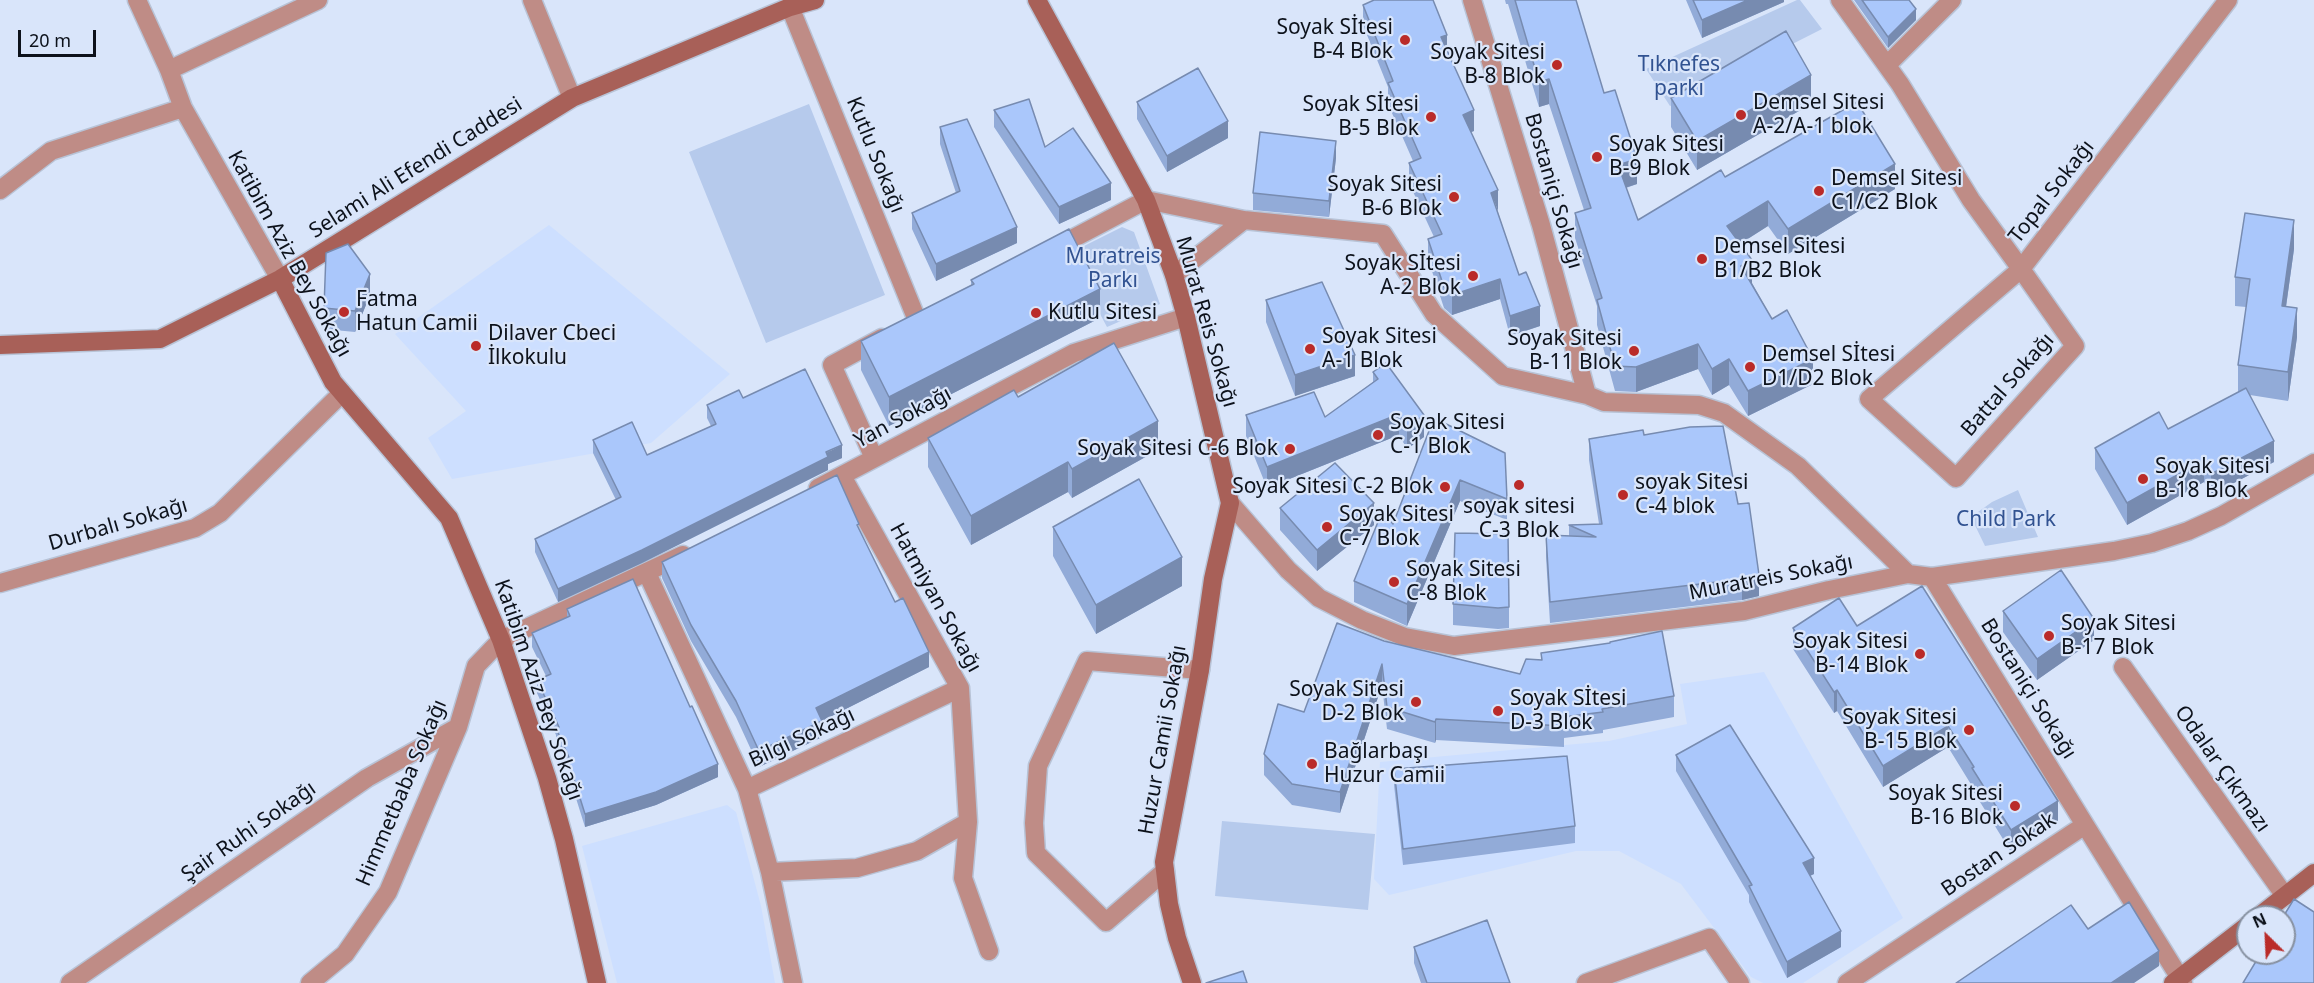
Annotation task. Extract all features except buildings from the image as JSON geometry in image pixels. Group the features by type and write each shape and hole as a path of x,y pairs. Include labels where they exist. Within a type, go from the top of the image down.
{"street":[{"name":"Katibim Aziz Bey Sokağı","path":"137,0 169,70 183,108 280,279 333,382 450,518 501,640 564,839 597,983"},
{"path":"169,70 318,0"},
{"path":"532,0 572,98"},
{"name":"Selami Ali Efendi Caddesi","path":"0,345 160,339 280,279 572,98 790,7 815,0"},
{"name":"Murat Reis Sokağı","path":"1037,0 1146,200 1174,275 1186,317 1230,503"},
{"name":"Bostaniçi Sokağı","path":"1472,0 1541,225 1587,395"},
{"name":"Topal Sokağı","path":"1840,0 1887,65 1971,200 2021,269 2228,0"},
{"path":"1887,65 1952,0"},
{"name":"Kutlu Sokağı","path":"790,7 922,317 832,365 874,458"},
{"path":"0,190 51,151 183,108"},
{"path":"1042,255 1146,200 1244,220 1383,234 1434,314 1503,376 1587,395 1604,402 1699,405 1724,413 1798,466 1908,574"},
{"path":"1174,275 1244,220"},
{"name":"Battal Sokağı","path":"2021,269 2074,346 1956,478 1869,399 2021,269"},
{"name":"Yan Sokağı","path":"801,496 1074,353 1186,317"},
{"name":"Durbalı Sokağı","path":"0,583 195,528 220,513 342,393"},
{"name":"Muratreis Sokağı","path":"1230,503 1288,570 1319,598 1362,620 1405,637 1454,646 1744,611 1908,574 1932,577 2114,551 2152,543 2188,531 2221,516 2314,463"},
{"name":"Hatmiyan Sokağı","path":"842,476 960,688 968,822 963,878 989,951"},
{"name":"Huzur Camii Sokağı","path":"1192,983 1177,938 1164,862 1200,670 1213,579 1230,503"},
{"path":"501,640 698,548"},
{"path":"647,573 747,789"},
{"name":"Bostaniçi Sokağı","path":"1932,577 2085,825"},
{"name":"Himmetbaba Sokağı","path":"310,983 345,954 388,892 458,727 476,666 501,640"},
{"path":"1165,871 1106,922 1036,853 1034,823 1038,766 1087,661 1200,670"},
{"name":"Odalar Çıkmazı","path":"2123,668 2285,896"},
{"name":"Bilgi Sokağı","path":"793,983 770,872 747,789 960,688"},
{"name":"Şair Ruhi Sokağı","path":"70,983 367,778 458,727"},
{"path":"770,872 857,868 917,851 968,822"},
{"name":"Bostan Sokak","path":"1847,983 2085,825 2179,981"},
{"path":"2273,905 2314,873"},
{"path":"2179,981 2236,935"},
{"path":"1586,983 1709,938 1740,983"}],"shaded area":[{"path":"549,225 730,374 651,443 452,479 428,438 466,411 395,334"},
{"path":"1764,672 1903,918 1803,983 1763,983 1751,977 1681,884 1619,851 1576,851 1389,895 1374,879 1380,762 1609,741 1687,724 1680,684"},
{"path":"727,805 736,812 761,906 775,983 617,983 582,846"}],"green space":[{"name":"Tıknefes parkı","path":"1800,0 1822,29 1670,106 1646,69"},
{"path":"809,104 885,295 766,343 689,152"},
{"name":"Muratreis Parkı","path":"1122,227 1134,232 1160,304 1107,327 1068,254"},
{"name":"Child Park","path":"2018,490 2038,537 1985,546 1971,517 1992,502"},
{"path":"1222,821 1375,834 1368,910 1215,896"}],"place":[{"name":"Soyak Sİtesi B-4 Blok","path":"1405,40"},
{"name":"Soyak Sitesi B-8 Blok","path":"1557,65"},
{"name":"Demsel Sitesi A-2/A-1 blok","path":"1741,115"},
{"name":"Soyak Sİtesi B-5 Blok","path":"1431,117"},
{"name":"Soyak Sitesi B-9 Blok","path":"1597,157"},
{"name":"Demsel Sitesi C1/C2 Blok","path":"1819,191"},
{"name":"Soyak Sitesi B-6 Blok","path":"1454,197"},
{"name":"Demsel Sitesi B1/B2 Blok","path":"1702,259"},
{"name":"Soyak Sİtesi A-2 Blok","path":"1473,276"},
{"name":"Fatma Hatun Camii","path":"344,312"},
{"name":"Kutlu Sitesi","path":"1036,313"},
{"name":"Dilaver Cbeci İlkokulu","path":"476,346"},
{"name":"Soyak Sitesi A-1 Blok","path":"1310,349"},
{"name":"Soyak Sitesi B-11 Blok","path":"1634,351"},
{"name":"Demsel Sİtesi D1/D2 Blok","path":"1750,367"},
{"name":"Soyak Sitesi C-1 Blok","path":"1378,435"},
{"name":"Soyak Sitesi C-6 Blok","path":"1290,449"},
{"name":"Soyak Sitesi B-18 Blok","path":"2143,479"},
{"name":"soyak sitesi C-3 Blok","path":"1519,485"},
{"name":"Soyak Sitesi C-2 Blok","path":"1445,487"},
{"name":"soyak Sitesi C-4 blok","path":"1623,495"},
{"name":"Soyak Sitesi C-7 Blok","path":"1327,527"},
{"name":"Soyak Sitesi C-8 Blok","path":"1394,582"},
{"name":"Soyak Sitesi B-17 Blok","path":"2049,636"},
{"name":"Soyak Sitesi B-14 Blok","path":"1920,654"},
{"name":"Soyak Sitesi D-2 Blok","path":"1416,702"},
{"name":"Soyak Sİtesi D-3 Blok","path":"1498,711"},
{"name":"Soyak Sitesi B-15 Blok","path":"1969,730"},
{"name":"Bağlarbaşı Huzur Camii","path":"1312,764"},
{"name":"Soyak Sitesi B-16 Blok","path":"2015,806"}]}
